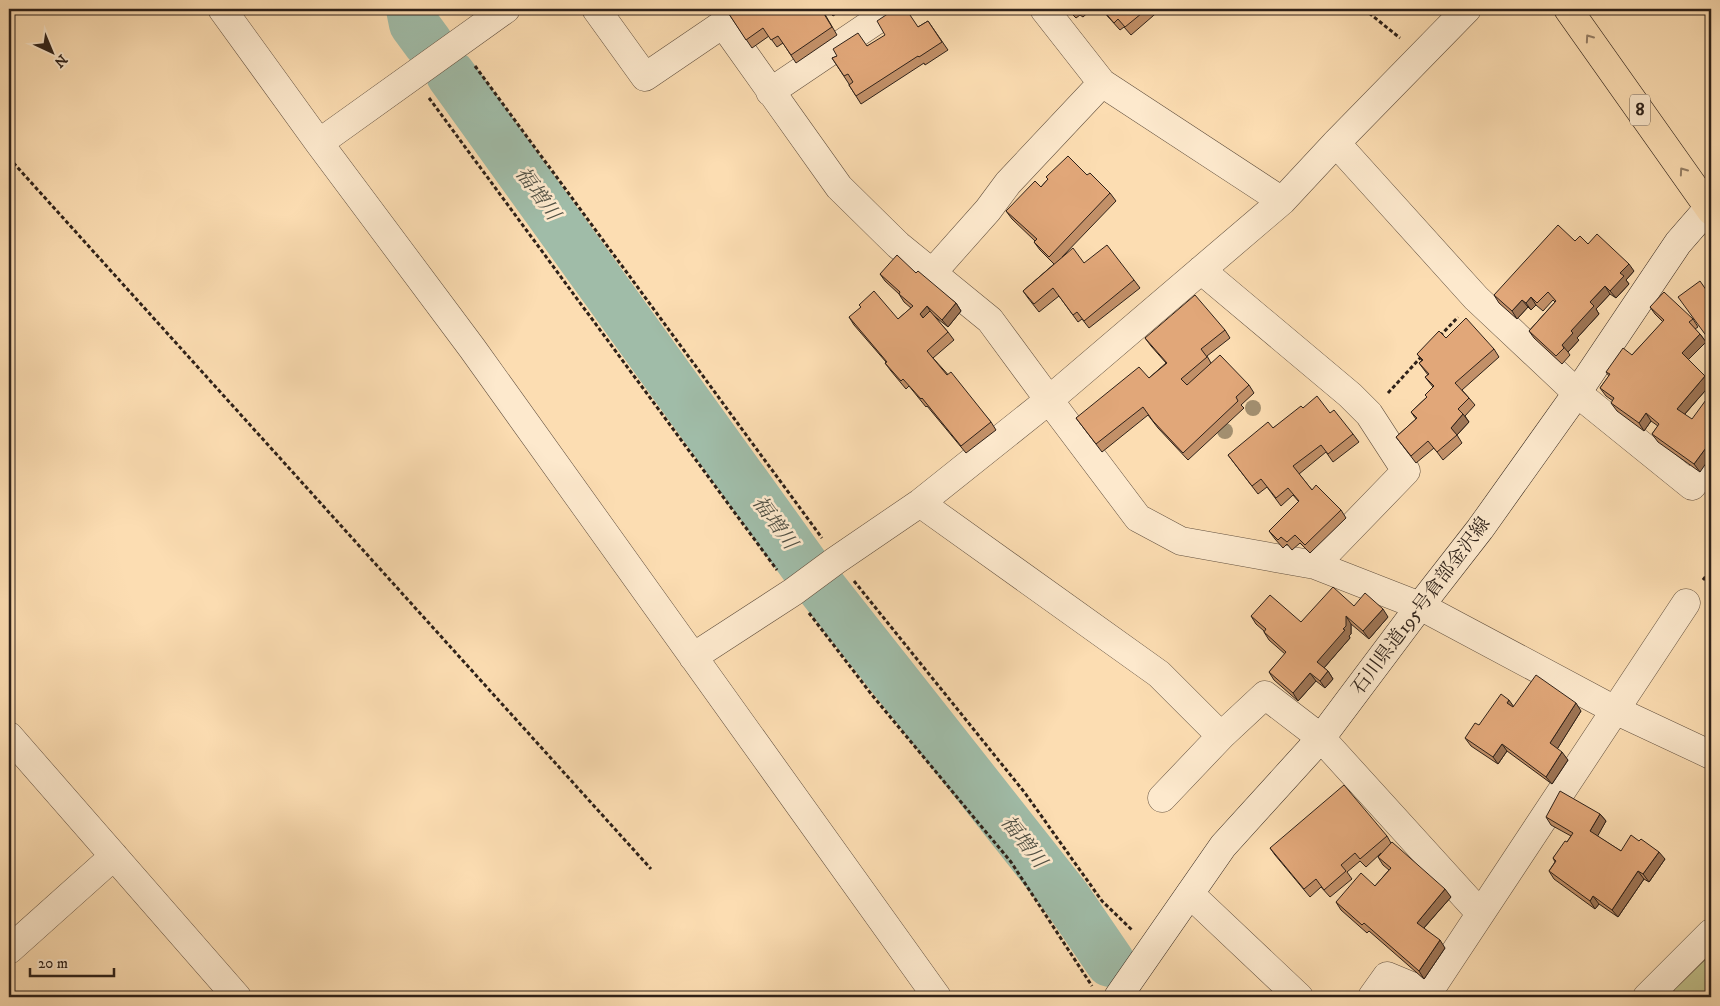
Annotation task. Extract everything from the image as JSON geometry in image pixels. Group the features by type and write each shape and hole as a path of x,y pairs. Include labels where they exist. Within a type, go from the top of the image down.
{"main road":[{"name":"8","path":"1568,9 1710,207"}],"street":[{"path":"222,9 472,348 937,997"},
{"path":"319,142 506,9"},
{"path":"596,9 645,77 722,24 838,187 898,245 990,320 1138,518 1181,542 1314,565 1420,606 1615,710 1711,755"},
{"path":"770,92 893,9"},
{"path":"1044,9 1102,83 1282,201"},
{"path":"693,657 794,591 920,503 1049,400 1282,201 1467,9"},
{"path":"932,273 988,210 1008,183 1102,83"},
{"path":"1336,143 1476,298 1577,393 1692,486 1711,462"},
{"name":"石川県道195号倉部金沢線","path":"1106,993 1148,956 1223,846 1321,738 1480,529 1577,393 1678,243 1710,207"},
{"path":"1200,270 1350,395 1368,414 1406,471 1314,565"},
{"path":"920,503 1159,674 1221,736"},
{"path":"1372,997 1387,976 1431,995 1480,913 1686,603"},
{"path":"1162,798 1221,736 1264,695 1321,738 1480,913"},
{"path":"9,736 237,997"},
{"path":"9,950 114,856"},
{"path":"1190,894 1299,997"},
{"path":"1649,996 1711,933"}],"path":[{"path":"1364,9 1422,56"},
{"path":"458,43 836,560 1025,793 1102,901 1132,930 1148,956"},
{"path":"413,75 872,695 1011,862 1106,993"},
{"path":"9,158 651,869"},
{"path":"1436,342 1476,298"},
{"path":"1368,414 1422,356"}],"shaded area":[{"path":"1711,954 1711,997 1675,997 1674,990"}],"building":[{"path":"736,9 821,9 832,27 791,55 778,36 771,40 763,28 746,40 729,14"},
{"path":"895,9 906,9 918,27 928,21 942,42 856,96 849,85 853,82 848,74 844,76 832,58 837,56 833,49 858,33 867,46 885,35 877,21"},
{"path":"1102,9 1147,9 1125,27 1118,19 1114,23"},
{"path":"1068,156 1087,175 1090,173 1110,193 1049,257 1034,242 1037,239 1006,211 1035,181 1041,187 1048,179 1046,177"},
{"path":"1558,225 1575,241 1580,236 1588,244 1597,234 1629,264 1620,273 1624,276 1610,291 1605,286 1590,302 1594,306 1571,331 1573,333 1562,345 1564,348 1556,356 1529,331 1556,301 1548,292 1537,303 1531,297 1526,303 1522,300 1512,311 1494,295"},
{"path":"1107,245 1134,280 1084,321 1077,312 1073,315 1053,288 1034,304 1023,291 1073,248 1084,263"},
{"path":"897,255 916,273 918,271 956,303 942,320 927,306 920,314 923,318 930,311 948,332 927,351 947,375 951,372 991,422 961,446 922,398 903,379 901,381 885,363 887,362 849,317 861,307 859,305 874,291 898,319 913,306 880,274"},
{"path":"1700,281 1711,297 1710,341 1678,297"},
{"path":"1664,292 1693,319 1689,322 1700,334 1682,353 1705,376 1677,409 1692,419 1711,393 1711,441 1694,464 1652,434 1659,424 1646,413 1639,423 1611,403 1614,398 1600,388 1610,374 1606,372 1623,348 1632,355 1664,320 1650,307"},
{"path":"1195,295 1225,330 1201,349 1207,357 1181,379 1187,385 1220,355 1249,385 1236,397 1238,401 1183,453 1153,421 1143,407 1096,444 1076,418 1139,367 1149,378 1167,363 1145,338"},
{"path":"1466,318 1494,349 1455,383 1469,398 1458,409 1463,414 1451,428 1457,435 1437,452 1428,441 1411,456 1396,437 1417,418 1411,412 1427,397 1425,395 1434,386 1425,377 1429,374 1419,363 1423,360 1417,354 1439,331 1446,338"},
{"path":"1317,396 1330,413 1334,410 1353,434 1328,454 1321,445 1293,466 1312,490 1316,485 1341,510 1305,545 1295,535 1287,542 1281,537 1278,540 1269,531 1299,501 1288,488 1276,498 1261,479 1252,486 1228,455 1268,422 1273,428"},
{"path":"1333,587 1354,606 1365,593 1383,609 1363,631 1346,616 1346,626 1343,629 1345,630 1317,662 1328,671 1320,681 1310,673 1293,693 1269,672 1286,652 1264,632 1266,629 1251,616 1270,595 1301,622"},
{"path":"1536,675 1576,703 1550,743 1562,752 1546,777 1502,744 1493,757 1465,738 1475,723 1479,725 1501,694 1509,700 1507,703 1513,707"},
{"path":"1344,785 1387,836 1360,859 1355,853 1341,865 1346,871 1324,890 1316,879 1304,889 1270,848"},
{"path":"1560,791 1600,814 1590,831 1621,851 1631,835 1639,841 1641,839 1659,852 1643,874 1638,871 1612,910 1593,896 1590,901 1549,871 1556,861 1553,858 1573,833 1546,817"},
{"path":"1392,842 1445,889 1417,923 1440,940 1419,971 1364,923 1362,925 1336,902 1361,873 1375,886 1391,868 1378,857"}],"waterway":[{"name":"福増川","path":"411,9 414,24 428,43"},
{"name":"福増川","path":"451,75 806,568 1067,899 1110,962"}]}
